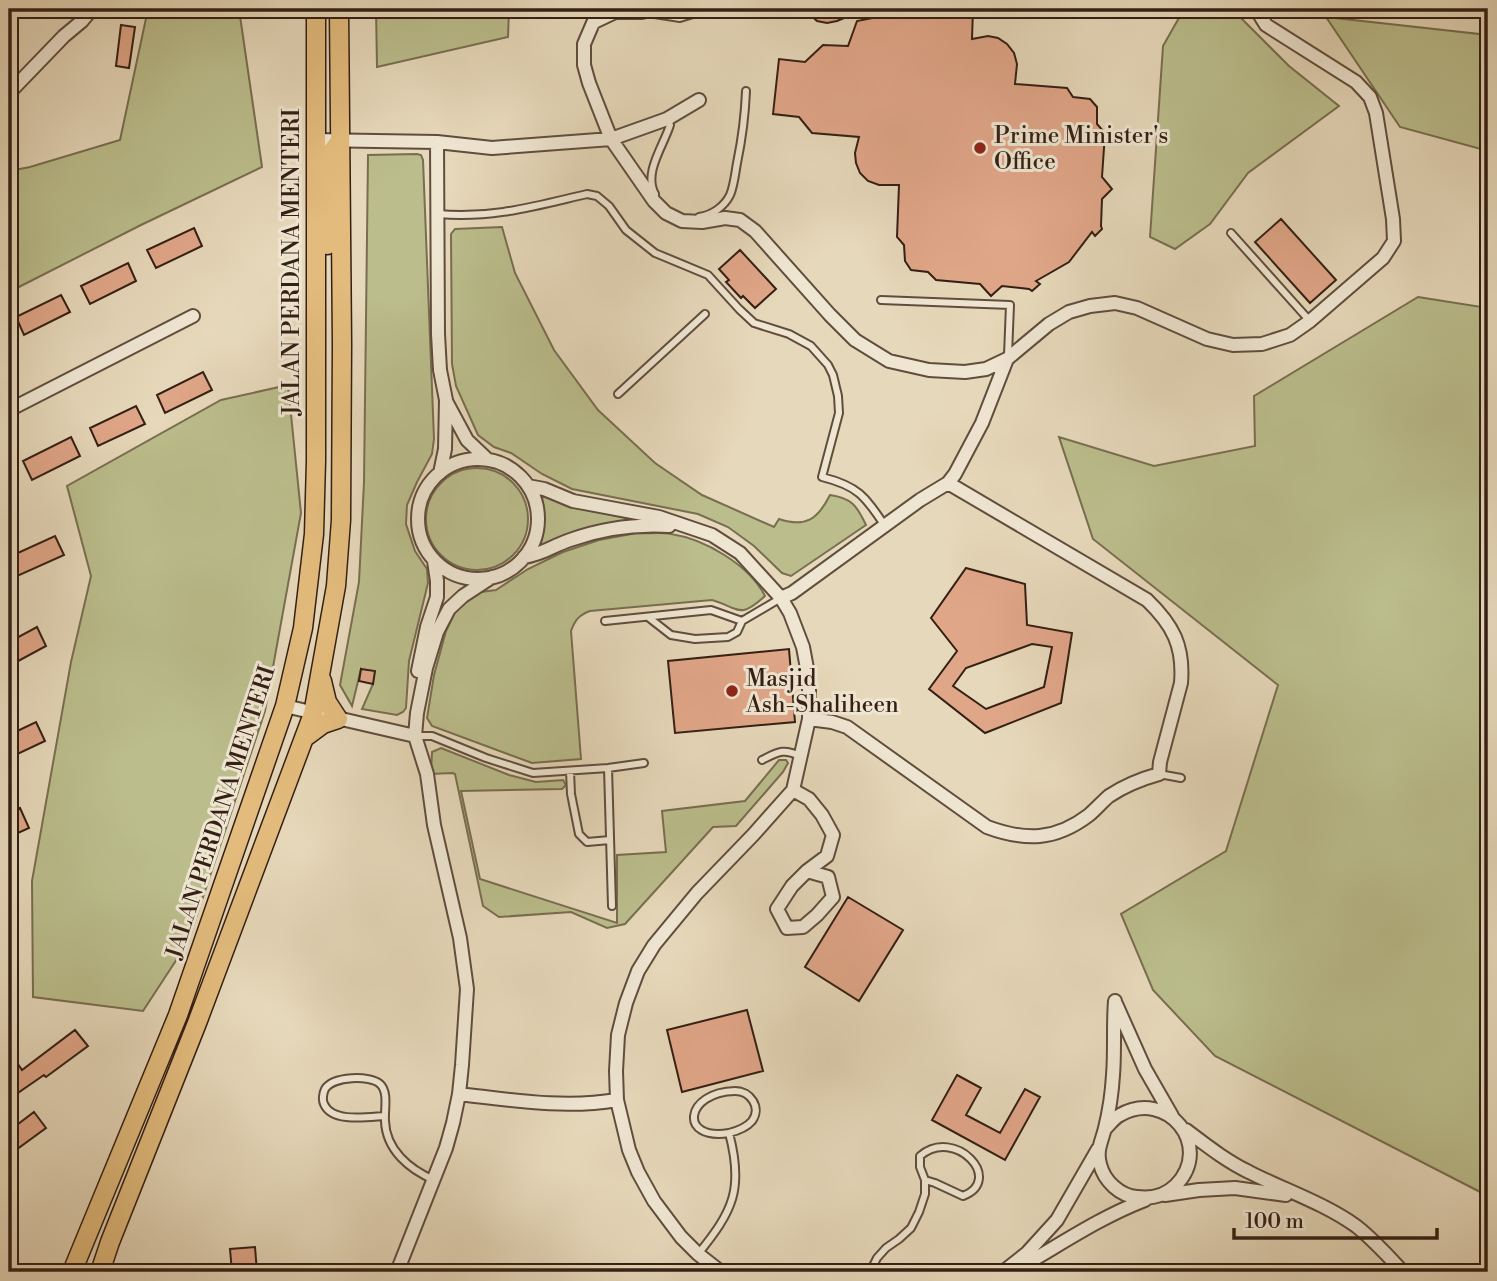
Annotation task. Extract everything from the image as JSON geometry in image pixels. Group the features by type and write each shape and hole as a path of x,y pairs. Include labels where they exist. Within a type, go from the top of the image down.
{"main road":[{"name":"JALAN PERDANA MENTERI","path":"72,1272 178,1015 285,706 303,628 314,534 317,394 316,9"},
{"name":"JALAN PERDANA MENTERI","path":"100,1272 313,713 321,671 336,586 341,520 339,9"},
{"path":"316,320 327,293 328,157 340,141"},
{"path":"303,739 323,724 338,719 327,702 321,671"}],"street":[{"path":"9,93 92,9"},
{"path":"598,9 584,44 584,65 589,83 611,139 654,201 666,213 682,221 702,222 725,218 740,220 755,231 855,341 889,361 929,370 965,372 986,369 1007,359 1049,324 1069,312 1115,303 1137,307 1207,339 1233,345 1262,344 1290,335 1310,321 1383,258 1394,241 1393,219 1377,113 1370,97 1356,82 1266,24 1256,9"},
{"path":"594,22 615,12 642,12"},
{"path":"315,141 437,142 492,148 611,139 667,119 699,100"},
{"path":"437,142 438,334 440,370 446,400 445,449 440,473"},
{"path":"9,410 193,316"},
{"path":"781,598 792,593 920,500 948,483 982,423 1007,359"},
{"path":"446,400 467,440 487,459"},
{"path":"397,1272 446,1148 459,1094 467,989 460,938 434,825 428,774 415,736 426,668 437,632 449,609 463,596 510,569 524,557 534,541 538,522 536,503 528,486 517,473 503,464 487,459 454,464 440,473 426,488 419,506 418,526 423,544 434,561 451,573 471,579 492,577"},
{"path":"809,719 847,727 986,827 1009,835 1044,836 1062,831 1083,819 1108,797 1126,786 1158,774 1181,683 1178,642 1171,626 1147,600 948,483"},
{"path":"528,486 544,489 573,501 659,517 712,536 740,553 781,598 803,647 809,680 809,719 793,790 654,945 638,971 618,1035 617,1100 629,1150 638,1171 654,1201 681,1237 721,1272"},
{"path":"524,557 538,555 569,540 623,528 654,525 690,527"},
{"path":"418,713 418,670 427,627 437,597 434,561"},
{"path":"285,706 415,736"},
{"path":"793,790 809,799 833,835 827,856 807,871 792,886 778,909 787,928 803,927 833,897 828,877 807,871"},
{"path":"1003,1272 1027,1253 1057,1220 1098,1148 1105,1129 1113,1076 1115,1001 1145,1069 1172,1117 1182,1127 1217,1155 1354,1225 1375,1242 1403,1272"},
{"path":"459,1094 536,1103 574,1104 617,1100"},
{"path":"1105,1129 1118,1115 1136,1108 1155,1108 1172,1117"},
{"path":"1162,1195 1174,1188 1183,1178 1188,1166 1188,1139 1182,1127"},
{"path":"1098,1148 1106,1179 1125,1194 1148,1198"},
{"path":"1012,1272 1118,1210 1148,1198 1199,1190 1236,1188 1303,1198"}],"lane":[{"path":"642,12 680,18 693,14"},
{"path":"667,119 670,125 666,139 652,169 652,189 661,204 679,215 690,218 705,216 720,208 729,196 734,181 745,122 746,91"},
{"path":"438,214 498,214 587,194 597,196 609,206 626,230 655,253 708,275 754,323 789,334 811,346 820,355 834,375 839,412 822,477 852,487 866,498 886,526"},
{"path":"1231,233 1310,321"},
{"path":"881,300 1010,305 1007,359"},
{"path":"618,394 705,314"},
{"path":"648,617 671,635 695,639 728,637 737,632 742,621 781,598"},
{"path":"605,621 711,610 742,621"},
{"path":"415,736 432,736 533,773 645,763"},
{"path":"762,760 780,751 800,756"},
{"path":"608,768 612,906"},
{"path":"570,771 571,794 579,834 587,842 610,840"},
{"path":"1158,774 1181,778"},
{"path":"384,1116 347,1118 334,1114 325,1107 325,1088 341,1078 371,1080 381,1084 385,1093 384,1125 394,1149 404,1163 434,1180"},
{"path":"739,1091 748,1094 754,1102 756,1115 750,1123 729,1133 705,1133 694,1119 695,1111 700,1102 709,1097 739,1091"},
{"path":"698,1254 724,1220 733,1200 736,1177 729,1133"},
{"path":"870,1272 877,1258 911,1227 919,1212 925,1194 920,1156 928,1149 950,1147 970,1158 980,1178 977,1187 963,1196 925,1180"}],"green space":[{"path":"148,9 239,9 262,167 9,292 9,171 120,140"},
{"path":"376,9 509,9 508,37 377,67"},
{"path":"1184,9 1232,9 1289,66 1339,106 1248,173 1210,224 1175,249 1150,237 1163,46"},
{"path":"1326,17 1488,35 1488,151 1400,127"},
{"path":"368,155 421,155 423,160 434,439 432,454 407,505 406,524 415,551 427,569 428,583 409,661 406,708 397,715 362,709 373,684 361,669 352,706 340,685 359,582 364,482"},
{"path":"502,227 515,273 554,350 598,410 655,463 702,495 774,527 779,519 804,522 816,516 830,495 844,498 853,504 866,525 791,576 782,573 754,546 728,527 698,514 572,489 542,474 511,453 494,447 478,435 456,386 452,364 451,234 455,229"},
{"path":"1418,297 1488,308 1488,1196 1215,1056 1153,990 1121,914 1226,851 1278,685 1093,539 1059,437 1154,466 1255,446 1254,396"},
{"path":"288,385 301,513 265,711 188,942 143,1011 33,997 32,881 71,662 91,576 67,486 221,400"},
{"path":"477,468 497,471 520,490 525,499 528,519 525,539 506,562 497,567 477,570 457,567 434,548 429,539 426,519 429,499 448,476 457,471"},
{"path":"541,494 567,506 631,519 579,531 540,547 544,520"},
{"path":"637,533 671,534 698,541 737,564 765,596 744,610 712,600 590,611 580,616 571,631 581,759 532,763 432,726 427,718 434,675 446,631 455,612 471,597 481,592 496,590 528,569 563,552 599,540"},
{"path":"441,748 509,775 536,782 563,780 566,785 562,789 461,791 480,879 617,923 617,855 666,852 662,811 745,801 779,760 786,760 788,763 736,826 713,827 625,924 607,928 571,912 499,917 483,906 455,774 431,774 432,752"}],"building":[{"path":"804,9 866,9 827,23 817,21"},
{"name":"Prime Minister's Office","path":"883,9 973,9 972,39 988,36 1007,44 1014,53 1017,64 1015,84 1067,88 1073,97 1090,99 1097,107 1097,124 1105,133 1102,177 1112,189 1102,199 1102,229 1095,236 1092,232 1069,262 1036,281 1040,284 1032,291 1002,286 991,296 980,284 936,280 928,272 911,270 905,261 904,245 897,237 899,185 879,185 868,181 860,173 855,153 859,137 812,133 799,117 773,114 779,59 805,62 823,45 848,46 857,21 883,16"},
{"path":"121,25 135,27 129,68 116,66"},
{"path":"1281,219 1336,280 1310,303 1255,242"},
{"path":"194,228 202,246 156,268 147,250"},
{"path":"740,250 776,289 755,308 726,282 729,280 719,269"},
{"path":"128,263 136,281 90,304 81,286"},
{"path":"61,295 70,312 24,335 16,317"},
{"path":"203,372 212,390 165,413 157,395"},
{"path":"136,406 145,424 98,446 90,428"},
{"path":"71,437 80,456 32,480 23,461"},
{"path":"55,536 64,555 15,577 9,557"},
{"path":"966,568 1025,584 1027,625 1072,633 1061,703 985,733 929,689 957,651 931,618","holes":["1032,644 1052,647 1044,687 986,709 953,686 966,668"]},
{"path":"37,627 46,646 9,666 9,642"},
{"name":"Masjid Ash-Shaliheen","path":"789,649 795,722 675,733 668,661"},
{"path":"361,669 375,671 373,684 359,681"},
{"path":"36,722 45,741 9,758 9,735"},
{"path":"20,808 29,828 9,837 9,814"},
{"path":"848,897 903,930 859,1001 805,967"},
{"path":"747,1010 763,1071 682,1092 667,1030"},
{"path":"75,1030 88,1046 46,1077 44,1075 9,1099 9,1051 22,1070"},
{"path":"957,1075 981,1088 966,1115 1000,1133 1025,1089 1040,1097 1005,1160 932,1120"},
{"path":"34,1112 46,1128 9,1155 9,1131"},
{"path":"255,1247 257,1272 232,1272 230,1249"}],"place":[{"name":"Prime Minister's Office","path":"980,148"},
{"name":"Masjid Ash-Shaliheen","path":"732,691"}]}
